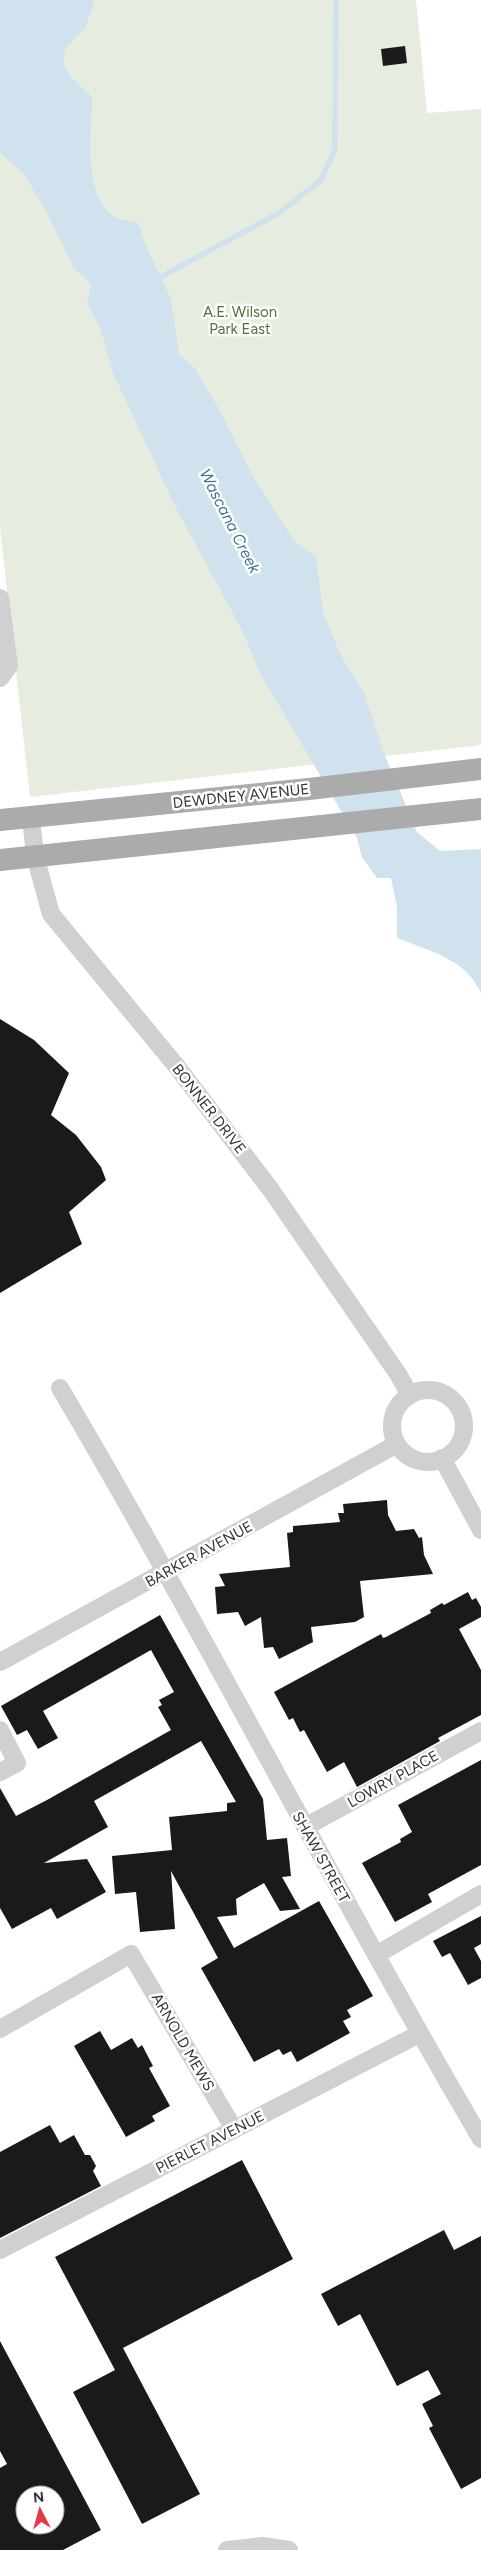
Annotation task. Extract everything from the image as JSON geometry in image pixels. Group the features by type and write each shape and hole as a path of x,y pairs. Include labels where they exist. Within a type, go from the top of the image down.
{"main road":[{"name":"DEWDNEY AVENUE","path":"0,820 309,789 478,769"},
{"path":"0,860 479,809"}],"street":[{"path":"0,598 9,666 0,678"},
{"name":"BONNER DRIVE","path":"31,817 35,856 51,914 178,1068 271,1190 398,1374 410,1396"},
{"name":"SHAW STREET","path":"60,1388 138,1520 165,1573 305,1827 420,2034 481,2139"},
{"path":"427,1390 439,1392 450,1397 458,1406 464,1428 462,1439 456,1449 442,1458 424,1461 413,1458 397,1444 393,1430 393,1418 397,1408 410,1396 427,1390"},
{"name":"BARKER AVENUE","path":"0,1662 397,1444"},
{"path":"442,1458 481,1530"},
{"path":"0,1730 17,1763 0,1772"},
{"name":"LOWRY PLACE","path":"305,1827 481,1731"},
{"path":"376,1955 481,1894"},
{"name":"ARNOLD MEWS","path":"0,2029 131,1954 234,2129"},
{"name":"PIERLET AVENUE","path":"0,2250 420,2034"},
{"path":"227,2550 262,2546 289,2550"}],"green space":[{"name":"A.E. Wilson Park East","path":"0,0 416,0 427,113 481,109 481,745 30,797 0,527"}],"water":[{"name":"Wascana Creek","path":"0,0 95,0 85,28 65,49 63,64 72,78 92,97 91,164 93,181 98,197 107,210 119,219 138,223 146,246 171,299 179,354 195,368 220,411 254,478 294,541 316,557 323,612 340,654 364,693 383,751 417,832 440,851 481,849 481,993 474,981 457,964 434,952 397,938 397,907 391,878 377,878 362,857 357,838 260,673 243,632 176,508 113,373 100,327 87,304 91,284 74,268 48,215 24,174 0,152"}],"building":[{"path":"405,46 407,63 383,66 381,49"},
{"path":"0,1019 34,1040 69,1073 51,1115 76,1135 101,1167 106,1180 69,1212 82,1244 0,1293"},
{"path":"387,1500 388,1515 396,1531 414,1529 419,1538 422,1537 424,1555 433,1574 360,1581 364,1617 355,1622 311,1627 313,1642 279,1659 273,1647 264,1648 261,1617 245,1626 238,1612 217,1614 215,1587 225,1586 219,1574 290,1567 287,1533 293,1532 293,1526 340,1522 338,1513 344,1513 343,1504"},
{"path":"468,1592 472,1600 476,1598 481,1607 481,1617 459,1629 481,1670 481,1715 438,1738 440,1741 357,1787 344,1762 327,1772 304,1730 300,1732 293,1718 289,1720 274,1692 381,1634 383,1638 386,1637 431,1613 430,1610 442,1603 444,1605"},
{"path":"160,1615 263,1799 267,1840 287,1838 291,1876 282,1877 300,1909 280,1911 264,1883 236,1899 237,1915 217,1917 234,1948 319,1901 373,1996 347,2010 351,2017 343,2021 350,2033 297,2062 291,2051 283,2055 279,2049 254,2062 201,1968 218,1958 171,1871 175,1929 140,1932 136,1892 115,1894 112,1856 172,1850 169,1817 227,1811 227,1803 236,1802 201,1741 94,1801 108,1827 44,1863 87,1859 106,1892 57,1919 51,1908 12,1929 0,1908 0,1788 16,1816 47,1800 171,1730 158,1707 162,1705 159,1700 174,1692 151,1650 43,1711 58,1738 38,1749 27,1730 17,1735 1,1706"},
{"path":"481,1760 481,1865 428,1894 432,1902 395,1922 362,1863 401,1842 400,1839 412,1832 398,1805"},
{"path":"481,1916 481,1944 474,1948 481,1961 481,1978 468,1985 450,1953 442,1957 433,1941"},
{"path":"100,2031 111,2050 132,2038 138,2048 142,2045 153,2066 149,2068 170,2106 152,2116 155,2121 126,2137 74,2046"},
{"path":"50,2125 60,2143 74,2135 85,2155 90,2155 96,2166 93,2171 101,2186 0,2238 0,2152"},
{"path":"242,2160 293,2259 123,2348 200,2494 142,2524 73,2392 115,2370 55,2257"},
{"path":"444,2230 454,2250 481,2236 481,2478 461,2489 429,2428 433,2426 422,2404 441,2394 428,2370 397,2386 360,2314 338,2326 321,2294"},
{"path":"0,2341 101,2530 63,2550 0,2550 0,2468 7,2464 0,2451"}],"waterway":[{"path":"155,280 279,213 321,180 335,149 336,0"}]}
